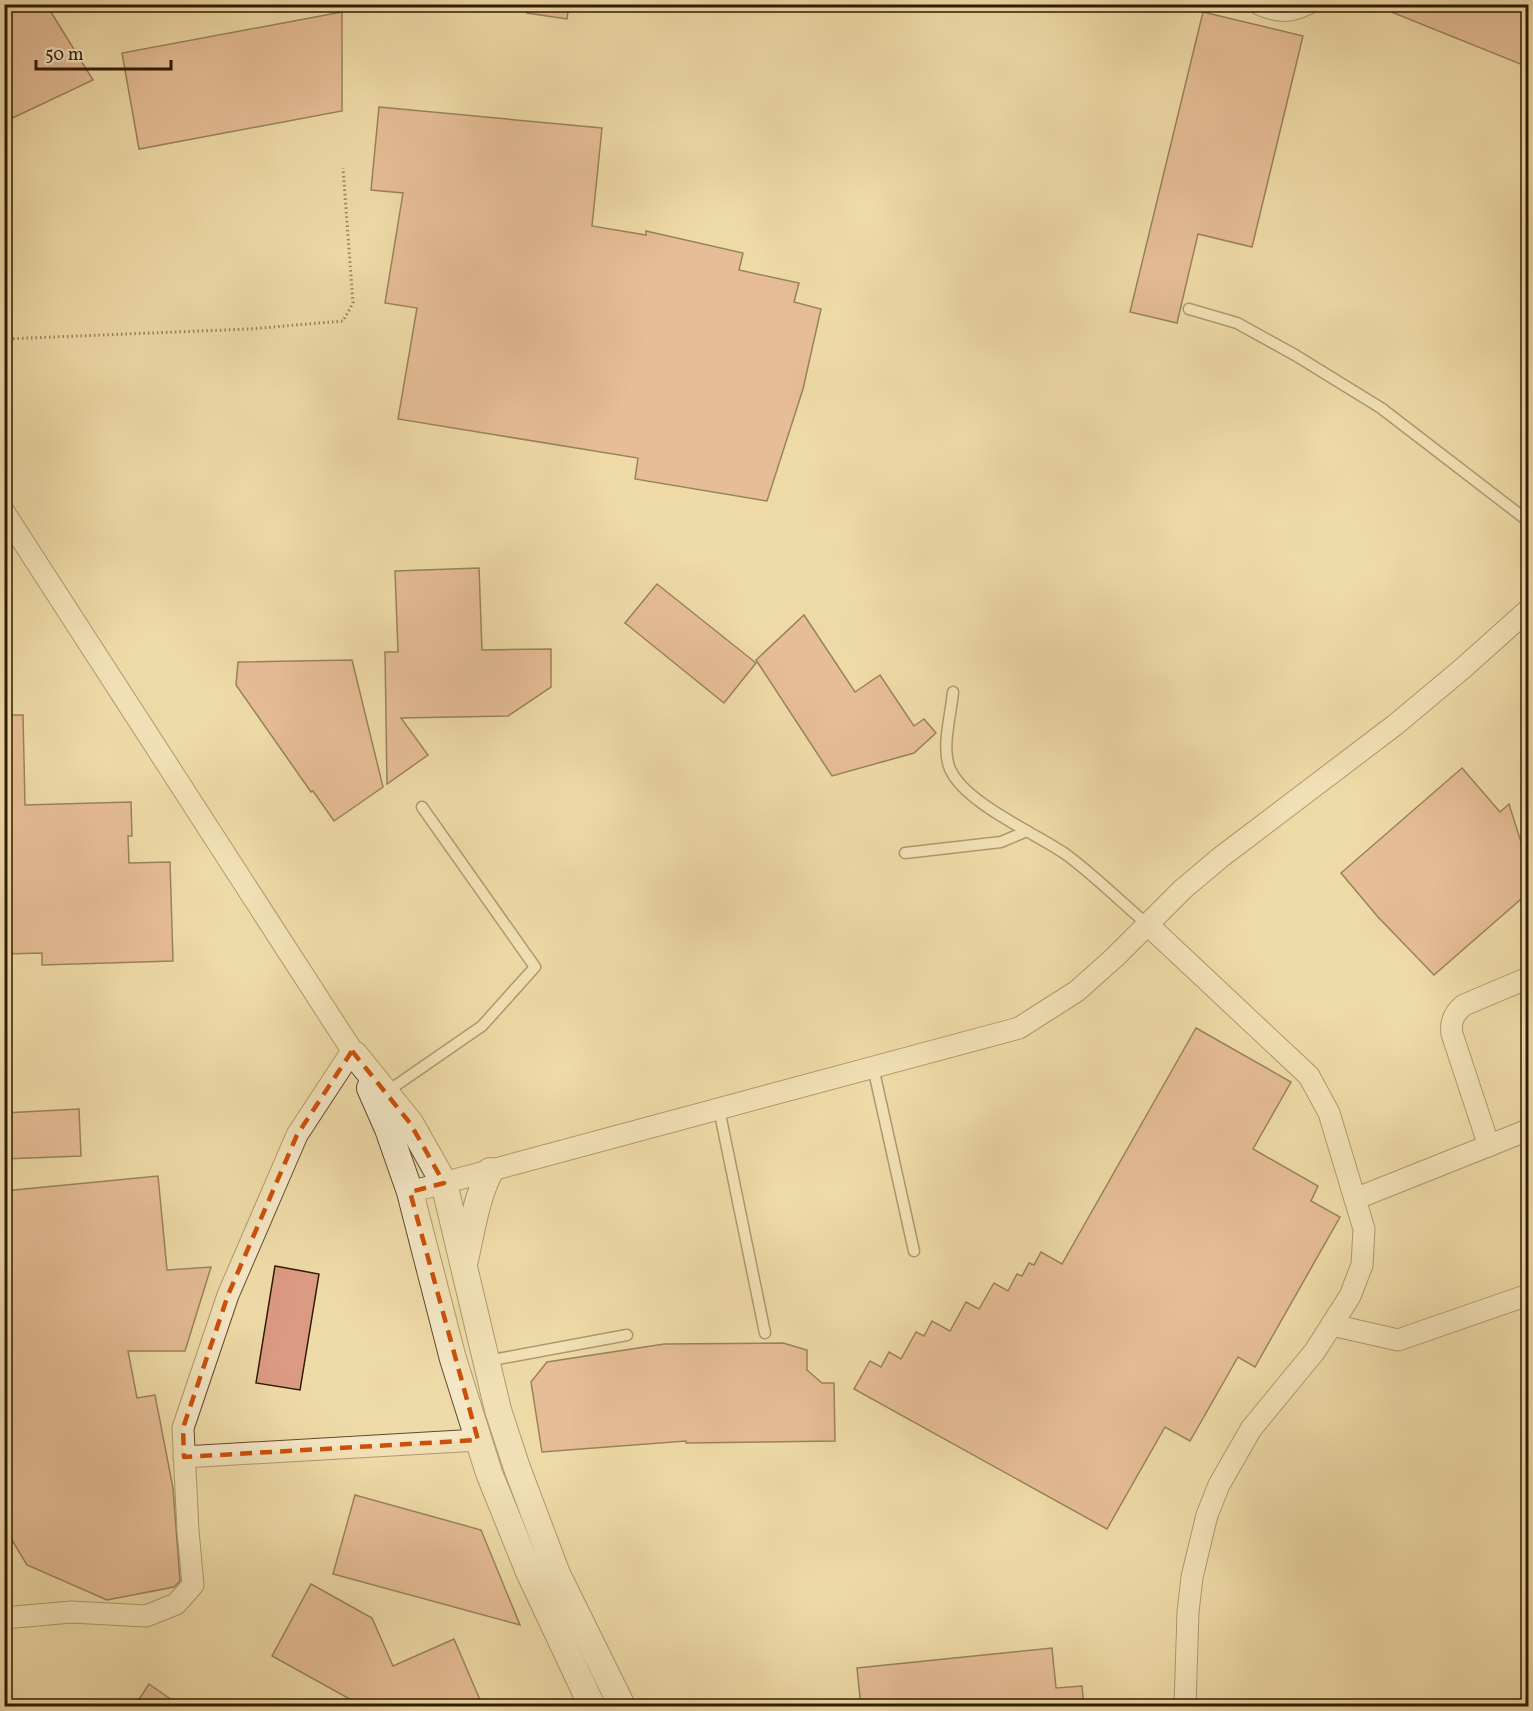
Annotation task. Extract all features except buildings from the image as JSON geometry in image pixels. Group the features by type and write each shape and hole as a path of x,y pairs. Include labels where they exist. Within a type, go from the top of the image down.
{"street":[{"path":"1259,4 1280,11 1290,11 1307,4"},
{"path":"4,512 353,1053 410,1123 444,1183 498,1410 557,1574 622,1707"},
{"path":"410,1192 1019,1028 1077,991 1183,889 1395,725 1462,669 1528,609"},
{"path":"1148,925 1309,1076 1329,1113 1364,1229 1362,1264 1350,1296 1315,1351 1251,1429 1219,1485 1207,1515 1198,1546 1190,1589 1185,1707"},
{"path":"1489,1146 1452,1034 1451,1022 1457,1010 1464,1005 1528,978"},
{"path":"353,1053 388,1129 410,1192 453,1359 502,1507 529,1572 592,1707"},
{"path":"4,1618 71,1612 146,1616 177,1604 193,1585 183,1428 228,1294 297,1135 353,1053"},
{"path":"1355,1198 1528,1130"},
{"path":"464,1266 477,1205 490,1171"},
{"path":"1332,1325 1398,1340 1528,1295"},
{"path":"184,1457 478,1440"}],"lane":[{"path":"1189,309 1237,322 1381,408 1528,521"},
{"path":"953,692 946,751 950,770 961,786 980,801 1065,854 1148,925"},
{"path":"385,1093 482,1026 535,966 422,807"},
{"path":"905,853 1001,842 1027,831"},
{"path":"873,1067 914,1251"},
{"path":"719,1109 765,1333"},
{"path":"487,1361 627,1335"}],"path":[{"path":"4,339 249,329 343,321 353,303 344,168"}],"highlighted area":[{"path":"352,1051 410,1123 444,1183 410,1192 478,1440 184,1457 183,1428 228,1295 297,1135"}]}
